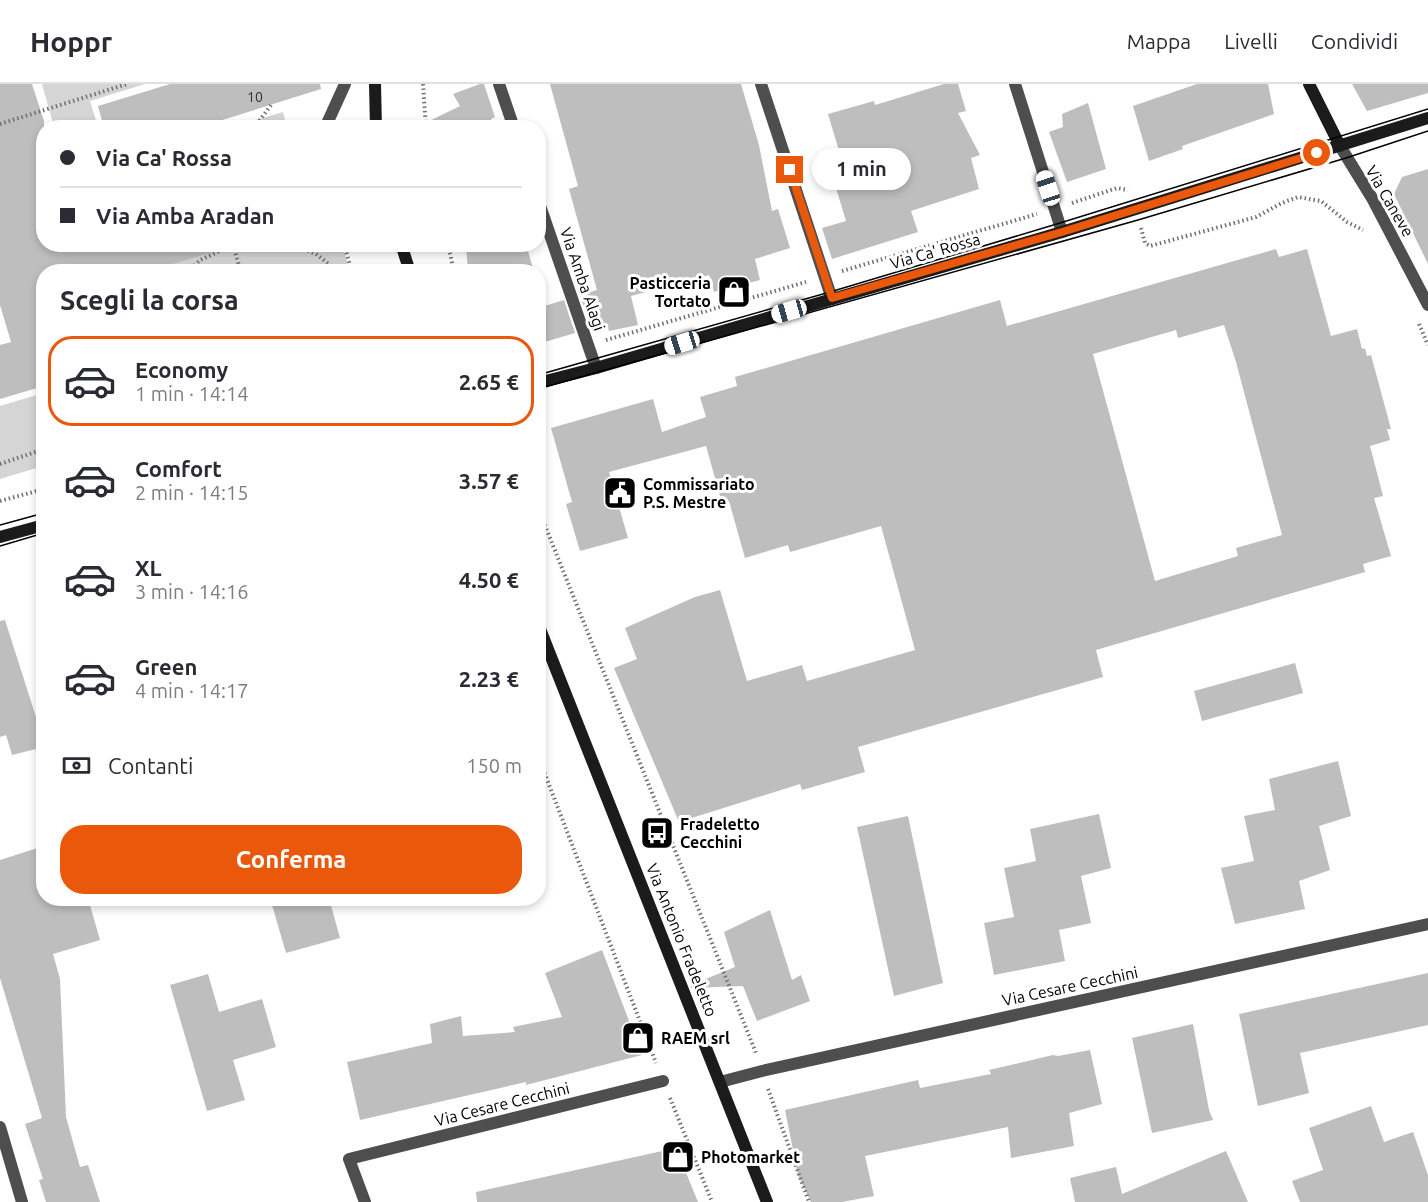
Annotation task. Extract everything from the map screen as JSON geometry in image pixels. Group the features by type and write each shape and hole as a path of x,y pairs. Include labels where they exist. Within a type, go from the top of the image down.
{"street":[{"path":"329,120 345,84"},
{"path":"375,84 376,120"},
{"path":"499,84 511,120"},
{"path":"761,84 832,298"},
{"path":"1015,84 1062,232"},
{"path":"1309,84 1340,146"},
{"name":"Via Ca' Rossa","path":"546,381 1062,232 1428,118"},
{"name":"Via Caneve","path":"1340,146 1372,198 1428,304"},
{"name":"Via Amba Alagi","path":"546,223 596,368"},
{"path":"0,537 36,527"},
{"name":"Via Antonio Fradeletto","path":"546,644 767,1202"},
{"name":"Via Cesare Cecchini","path":"720,1082 1428,924"},
{"name":"Via Cesare Cecchini","path":"365,1202 349,1159 663,1081"},
{"path":"0,1127 22,1202"}],"path":[{"path":"0,124 127,84"},
{"path":"423,84 425,120"},
{"path":"260,120 271,105"},
{"path":"1140,226 1145,243 1150,246 1256,217 1282,202 1306,197 1330,206 1347,222 1360,227 1368,237"},
{"path":"196,264 218,252"},
{"path":"311,252 329,264"},
{"path":"1416,319 1428,345"},
{"path":"0,464 36,452"},
{"path":"0,501 36,491"},
{"path":"546,528 753,1045"},
{"path":"546,777 712,1202"},
{"path":"769,1090 809,1202"}],"shaded area":[{"path":"42,84 145,84 90,101 96,120 52,120"},
{"path":"283,112 285,120 256,120"},
{"path":"138,252 344,252 348,264 142,264"},
{"path":"36,395 36,468 0,479 0,406"}],"building":[{"path":"0,84 32,84 44,120 36,120 36,252 213,252 173,264 36,264 36,388 0,399 0,345 11,342 0,305"},
{"path":"170,84 320,84 321,89 222,120 102,120 98,106"},
{"path":"484,84 495,117 491,120 431,120 460,106 453,94"},
{"path":"550,84 741,84 759,145 772,211 778,209 790,248 755,259 760,280 714,292 709,275 631,296 638,325 609,331 607,324 591,329 580,295 597,290 569,189 578,186"},
{"path":"944,84 958,84 966,111 958,113 980,155 971,158 979,189 911,211 918,232 832,259 822,228 846,221 836,188 849,184 828,114 874,101 875,105"},
{"path":"1197,84 1268,84 1274,114 1182,146 1183,149 1149,161 1133,106"},
{"path":"1352,84 1428,84 1428,93 1367,111"},
{"path":"1088,103 1106,169 1067,182 1049,132 1063,127 1062,114"},
{"path":"1428,169 1428,264 1394,194 1402,177"},
{"path":"1276,249 1279,257 1307,249 1331,336 1357,329 1362,349 1365,348 1367,356 1371,355 1391,429 1387,429 1390,440 1370,446 1383,496 1374,498 1391,556 1363,564 1365,572 1096,650 1103,677 858,747 865,772 802,790 800,784 679,822 614,668 637,659 625,628 695,597 720,590 747,681 802,665 807,681 915,650 881,526 790,552 788,545 745,558 729,501 722,503 706,446 609,472 628,538 580,551 566,504 572,502 551,428 653,399 662,432 706,417 700,397 737,386 735,377 1000,300 1007,326","holes":["1224,325 1282,535 1236,548 1238,556 1155,581 1093,354 1176,330 1178,338"]},
{"path":"467,252 528,252 532,264 467,264"},
{"path":"564,300 575,333 546,342 546,306"},
{"path":"5,620 36,717 36,749 12,755 6,735 0,737 0,621"},
{"path":"1295,663 1303,693 1202,721 1194,691"},
{"path":"1338,761 1351,816 1319,826 1330,870 1299,881 1305,909 1235,924 1221,868 1254,861 1244,816 1275,810 1269,779"},
{"path":"1099,814 1111,868 1081,876 1091,923 1059,930 1065,961 994,975 984,923 1014,917 1004,868 1036,861 1030,829"},
{"path":"908,816 943,983 894,996 857,827"},
{"path":"36,849 36,906 90,906 100,940 53,954 60,979 66,1117 80,1167 88,1165 100,1202 46,1202 39,1180 43,1179 25,1124 42,1118 0,978 0,860"},
{"path":"272,906 331,906 340,938 286,953"},
{"path":"770,910 792,980 801,975 810,1001 757,1021 743,986 691,988 691,985 735,967 724,932"},
{"path":"602,950 642,1055 526,1085 526,1082 360,1120 347,1062 432,1043 430,1024 461,1016 463,1036 515,1032 513,1027 562,1017 545,973"},
{"path":"1428,973 1428,1025 1300,1053 1309,1093 1258,1106 1239,1014"},
{"path":"208,974 219,1012 262,999 276,1047 233,1060 245,1100 207,1111 170,985"},
{"path":"1193,1024 1209,1110 1213,1120 1152,1133 1132,1038"},
{"path":"1090,1050 1102,1104 1069,1113 1074,1146 1011,1158 1008,1127 865,1156 874,1196 842,1202 811,1202 798,1175 785,1110 918,1080 920,1088 991,1074 989,1070 1053,1055"},
{"path":"1371,1106 1384,1142 1413,1132 1428,1175 1428,1202 1300,1202 1292,1181 1323,1170 1309,1128"},
{"path":"676,1148 698,1202 477,1202 476,1192"},
{"path":"1226,1151 1248,1202 1075,1202 1070,1178 1116,1167 1122,1194"}],"tram line":[{"path":"546,373 830,292 1428,109"},
{"path":"546,387 1138,220 1428,131"},
{"path":"0,525 36,515"},
{"path":"0,546 36,535"}],"place":[{"name":"Pasticceria Tortato","path":"734,292"},
{"name":"Commissariato P.S. Mestre","path":"620,493"},
{"name":"Fradeletto Cecchini","path":"657,833"},
{"name":"RAEM srl","path":"638,1038"},
{"name":"Photomarket","path":"678,1157"}],"route":[{"path":"790,170 832,298 1062,232 1317,153"}]}
